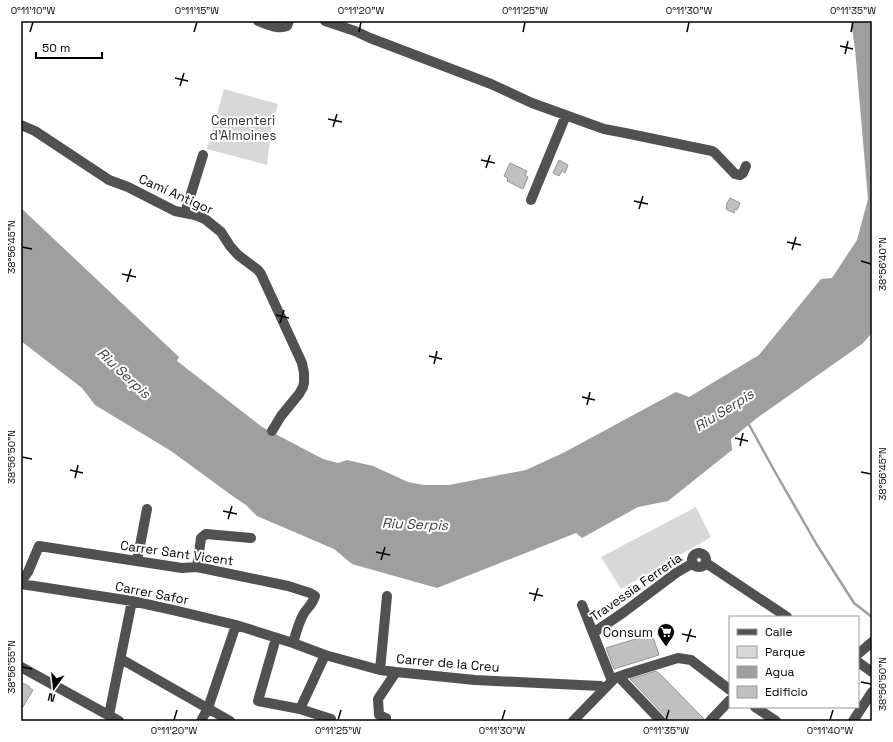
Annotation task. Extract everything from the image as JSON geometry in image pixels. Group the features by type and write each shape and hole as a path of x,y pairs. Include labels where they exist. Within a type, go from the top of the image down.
{"street":[{"path":"258,21 281,28 286,26 289,21"},
{"path":"325,21 355,31 375,41 491,84 532,102 604,129 712,151 735,174 738,175 743,173 746,166"},
{"path":"531,200 566,115"},
{"name":"Camí Antigor","path":"21,125 35,131 109,180 128,187 175,211 195,215 205,219 221,232 230,246 238,254 258,270 302,363 304,373 303,387 281,416 272,431"},
{"path":"185,213 202,155"},
{"path":"137,561 147,509"},
{"path":"197,567 201,538 206,534 251,538"},
{"name":"Carrer Sant Vicent","path":"22,580 28,572 39,546 182,568 197,567 288,586 315,596 314,601 302,615 293,643"},
{"name":"Travessia Ferreria","path":"593,633 676,573 693,563 696,567 702,567 706,564 771,613"},
{"name":"Carrer Safor","path":"22,580 132,601 236,625 293,643"},
{"path":"380,670 387,596"},
{"path":"109,715 132,601"},
{"path":"582,605 612,682 661,721"},
{"path":"771,613 783,616"},
{"path":"201,721 208,708 236,625"},
{"path":"276,638 258,701 300,709 331,720"},
{"path":"859,653 872,642"},
{"name":"Carrer de la Creu","path":"293,643 325,655 380,670 396,672 475,680 600,686 612,682"},
{"path":"300,709 325,655"},
{"path":"573,721 612,682 626,674 678,658 690,660 729,689"},
{"path":"121,659 230,721"},
{"path":"859,663 872,672"},
{"path":"21,667 119,721"},
{"path":"385,721 386,718 379,715 378,699 396,672"},
{"path":"853,721 872,692"},
{"path":"710,721 729,701"},
{"path":"756,708 776,721"}],"green space":[{"name":"Cementeri d'Almoines","path":"224,89 278,104 272,123 267,165 207,149"},
{"path":"696,507 711,537 621,589 601,557"}],"water":[{"name":"Riu Serpis","path":"851,21 872,21 872,333 862,344 757,418 731,439 732,450 668,501 638,507 582,538 576,533 437,588 352,564 334,549 257,516 246,505 171,451 95,405 82,388 21,341 21,208 179,357 177,361 262,427 323,459 338,463 347,460 373,466 408,482 424,485 449,485 526,470 563,453 676,392 689,397 759,355 821,279 832,278 857,240 868,199 855,49"}],"building":[{"path":"559,160 568,165 565,173 562,171 559,176 553,173"},
{"path":"510,163 527,171 525,175 528,177 523,189 507,181 508,178 504,176"},
{"path":"730,198 740,203 737,210 735,209 734,213 726,209 726,205"},
{"path":"652,634 659,655 614,669 606,648"},
{"path":"656,671 704,719 704,721 669,721 630,679"},
{"path":"21,682 33,690 21,710"}],"waterway":[{"path":"747,421 817,545 854,603 872,617"}],"place":[{"name":"Consum","path":"666,647"}]}
